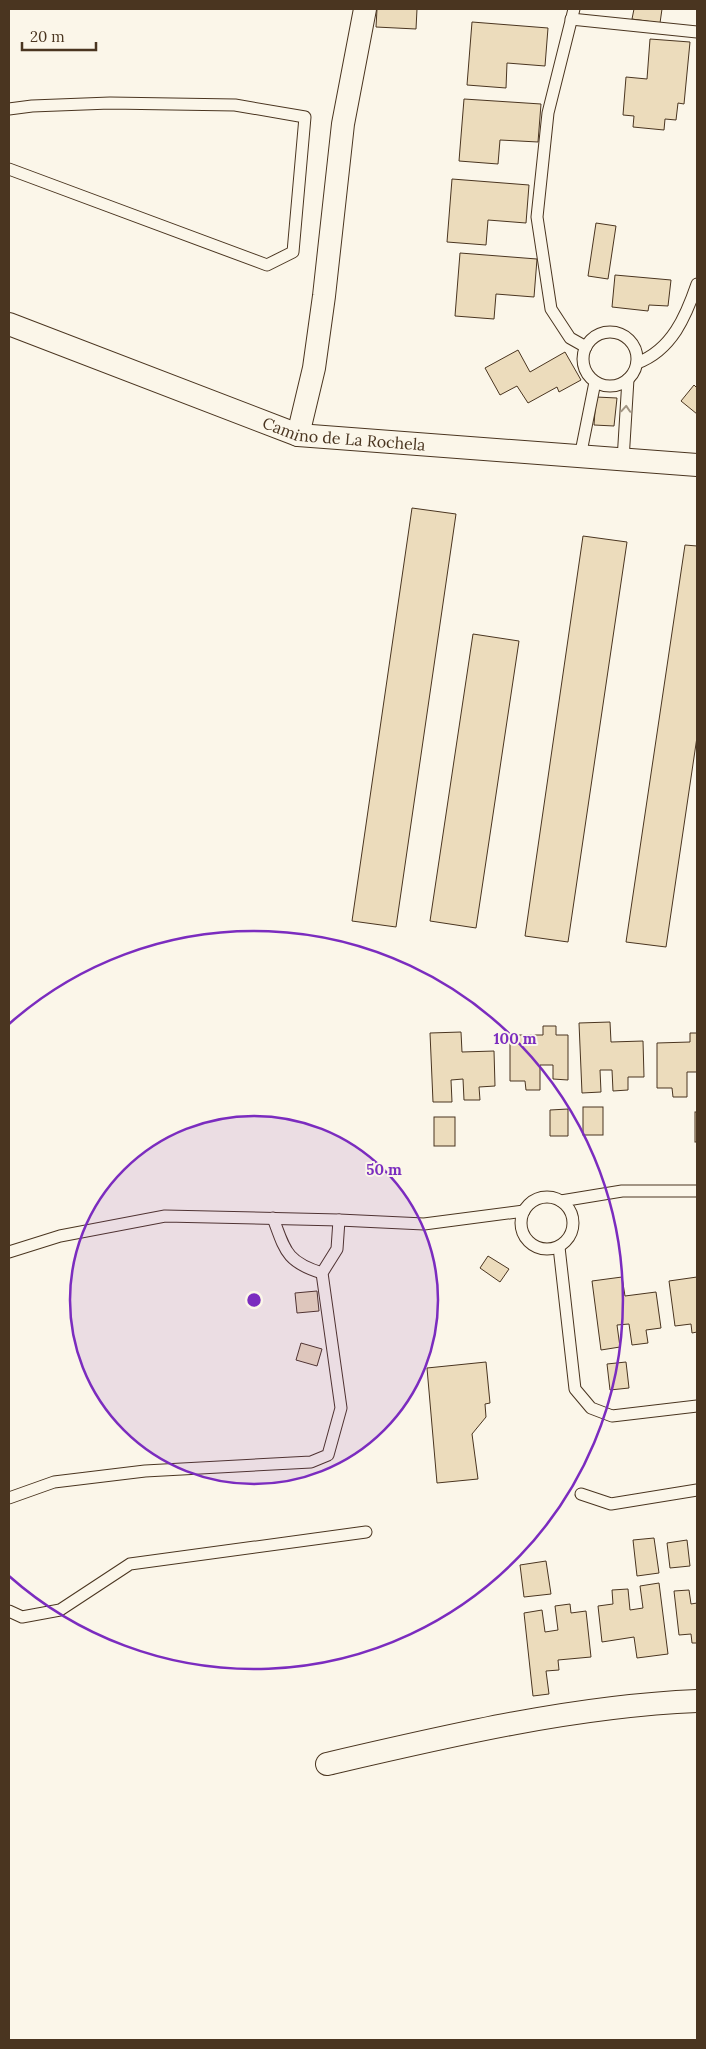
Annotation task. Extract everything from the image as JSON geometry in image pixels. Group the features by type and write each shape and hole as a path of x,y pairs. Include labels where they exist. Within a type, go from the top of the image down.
{"street":[{"path":"298,435 314,368 343,124 365,9"},
{"name":"Camino de La Rochela","path":"9,324 298,435 697,466"},
{"path":"327,1764 467,1732 651,1703 697,1701"}],"lane":[{"path":"586,347 570,338 551,309 537,217 548,113 572,14 697,32"},
{"path":"9,109 32,106 110,103 235,105 305,117 293,252 267,265 9,169"},
{"path":"623,460 628,379 637,363 647,359 669,340 684,320 697,284"},
{"path":"628,379 612,386 595,382 584,368 586,347 595,337 603,333 620,335 634,346 637,363"},
{"path":"580,456 595,382"},
{"path":"561,1201 622,1191 697,1191"},
{"path":"9,1252 60,1236 165,1216 424,1224 524,1211 536,1200 553,1198 561,1201 571,1213 573,1220 571,1236 559,1247 543,1250 528,1242 521,1227 524,1211"},
{"path":"273,1218 286,1253 303,1267 322,1273"},
{"path":"9,1498 54,1482 145,1470 311,1462 328,1455 340,1408 322,1273 337,1250 339,1220"},
{"path":"559,1247 575,1389 591,1408 612,1416 697,1406"},
{"path":"581,1494 611,1504 697,1490"},
{"path":"9,1611 22,1617 60,1610 130,1564 366,1532"}],"building":[{"path":"377,9 417,9 416,29 376,27"},
{"path":"634,9 662,9 660,23 632,19"},
{"path":"472,22 548,28 545,66 507,63 506,88 467,85"},
{"path":"650,39 690,42 684,104 678,103 676,120 665,119 664,130 633,127 634,116 623,115 626,77 647,79"},
{"path":"464,99 541,104 538,142 500,140 498,164 459,161"},
{"path":"452,179 529,185 526,223 488,220 486,245 447,242"},
{"path":"596,223 616,226 608,279 588,276"},
{"path":"460,253 537,259 534,297 496,294 494,319 455,316"},
{"path":"615,275 671,280 668,306 649,305 648,311 612,307"},
{"path":"518,350 530,372 565,352 581,380 559,392 557,387 528,403 517,386 500,395 485,368"},
{"path":"694,385 697,388 697,414 681,401"},
{"path":"596,397 617,398 614,426 594,425"},
{"path":"412,508 456,514 396,927 352,921"},
{"path":"583,536 627,542 568,942 525,936"},
{"path":"685,545 697,546 697,737 666,947 626,942"},
{"path":"473,634 519,641 476,928 430,921"},
{"path":"610,1022 611,1042 643,1041 644,1077 628,1077 628,1090 613,1091 612,1070 600,1070 601,1092 582,1093 579,1023"},
{"path":"543,1026 556,1026 556,1035 568,1035 568,1080 553,1079 553,1065 540,1065 540,1090 526,1090 525,1081 510,1081 510,1035 543,1035"},
{"path":"461,1032 462,1052 494,1051 495,1086 479,1087 480,1100 464,1100 463,1079 451,1080 452,1102 433,1102 430,1033"},
{"path":"690,1033 697,1033 697,1072 687,1072 687,1097 673,1097 672,1088 657,1088 657,1043 690,1042"},
{"path":"583,1107 603,1107 603,1135 583,1135"},
{"path":"568,1109 568,1136 550,1136 550,1110"},
{"path":"695,1112 697,1112 697,1142 695,1142"},
{"path":"434,1117 455,1117 455,1146 434,1146"},
{"path":"488,1256 509,1269 500,1282 480,1268"},
{"path":"622,1277 625,1296 656,1292 661,1328 646,1330 648,1343 632,1345 629,1324 617,1325 620,1347 601,1350 592,1281"},
{"path":"697,1277 697,1332 692,1333 691,1324 675,1326 669,1281"},
{"path":"317,1291 319,1311 297,1313 295,1293"},
{"path":"301,1343 322,1349 317,1366 296,1360"},
{"path":"486,1362 490,1403 485,1404 486,1417 472,1434 478,1479 437,1483 427,1368"},
{"path":"626,1362 629,1388 610,1390 607,1364"},
{"path":"654,1538 659,1573 637,1576 633,1540"},
{"path":"687,1540 690,1566 670,1568 667,1543"},
{"path":"546,1561 551,1594 524,1597 520,1565"},
{"path":"659,1583 668,1654 637,1658 634,1637 602,1642 598,1606 613,1604 612,1590 628,1589 630,1610 643,1608 640,1586"},
{"path":"689,1590 691,1604 697,1603 697,1643 692,1643 691,1634 679,1635 674,1591"},
{"path":"570,1604 571,1613 586,1611 591,1657 558,1660 559,1670 546,1671 549,1694 533,1696 524,1613 542,1610 545,1632 558,1630 555,1606"}]}
